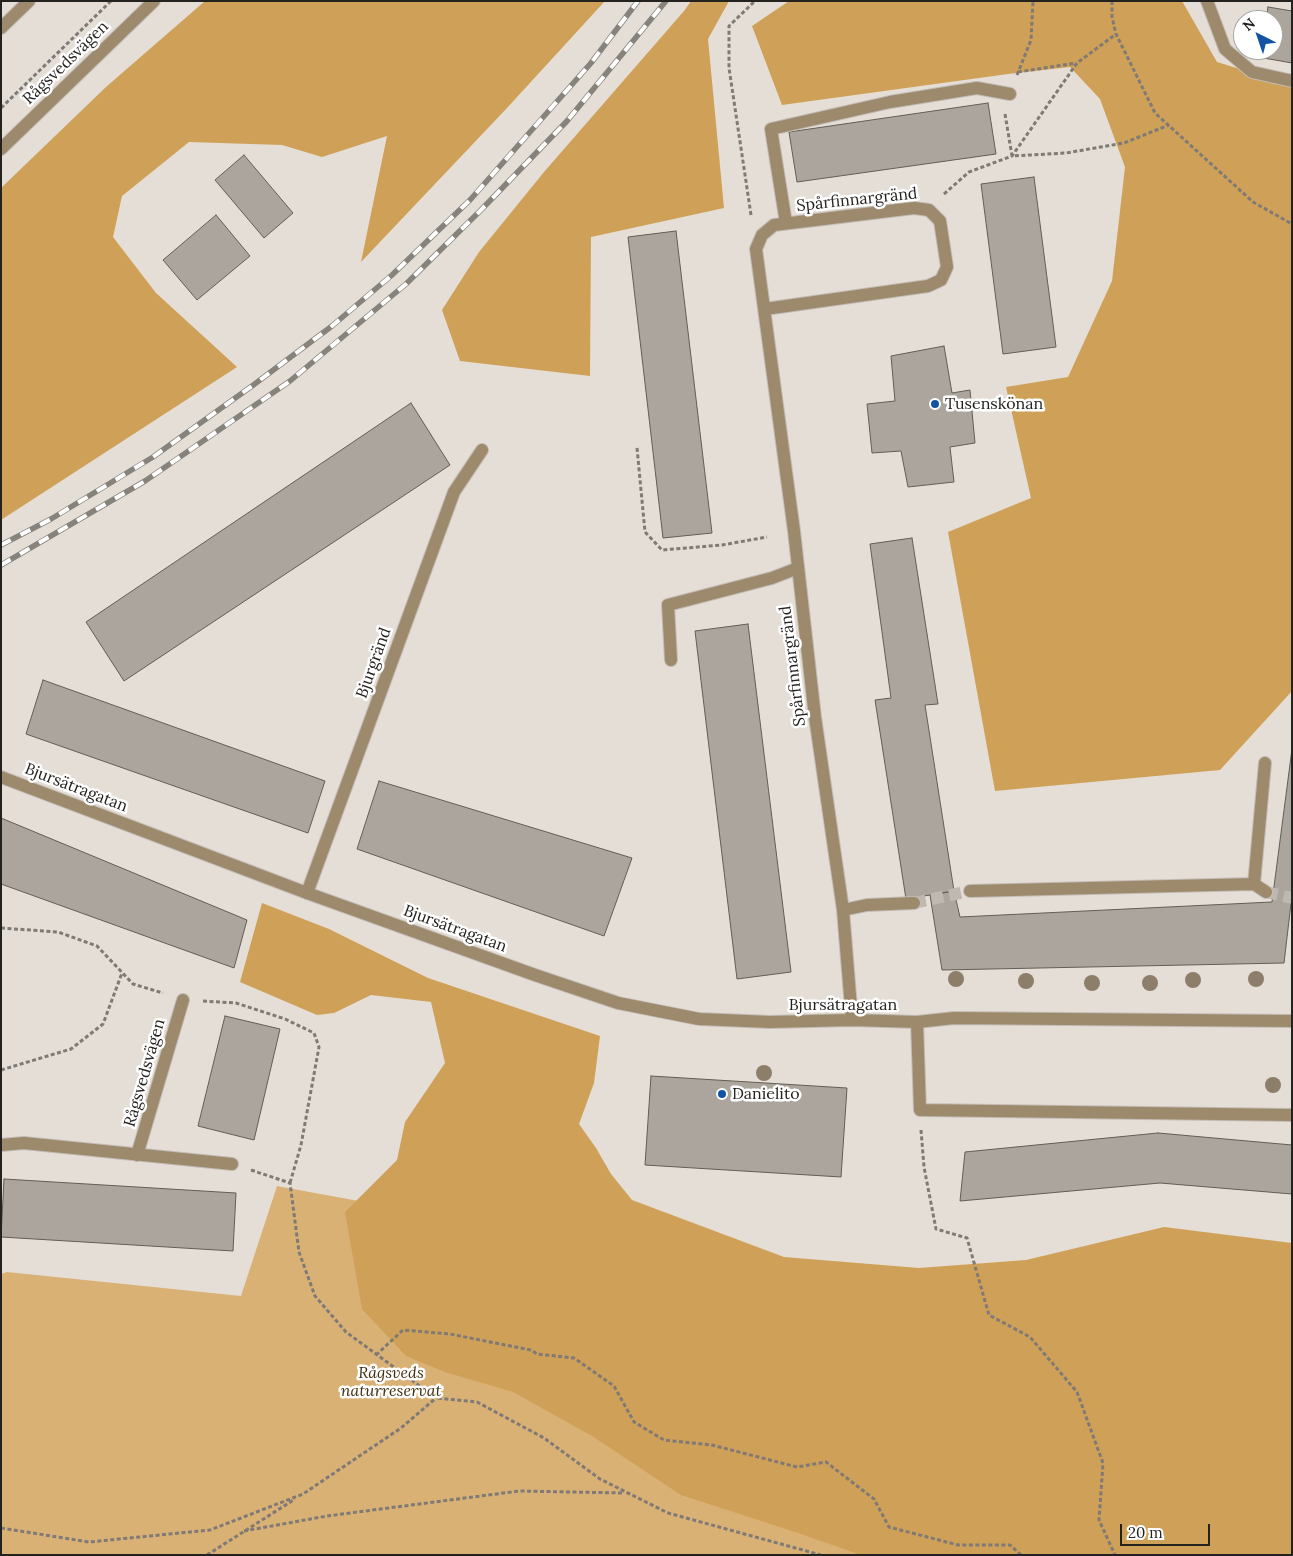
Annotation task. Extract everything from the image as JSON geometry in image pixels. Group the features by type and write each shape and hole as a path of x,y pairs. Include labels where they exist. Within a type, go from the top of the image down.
{"street":[{"path":"1,28 29,1"},
{"name":"Rågsvedsvägen","path":"1,149 154,1"},
{"path":"1207,1 1224,49 1252,72 1292,80"},
{"path":"786,223 771,129 890,102 977,88 1010,94"},
{"name":"Spårfinnargränd","path":"765,309 928,286 941,280 947,267 940,221 929,210 914,208 786,223 774,225 762,235 756,249 798,568 815,717 843,910 852,1020"},
{"name":"Bjurgränd","path":"307,894 454,492 482,450"},
{"path":"671,660 668,605 772,578 798,568"},
{"path":"1254,884 1265,763"},
{"name":"Bjursätragatan","path":"1,777 307,894 534,975 618,1003 699,1019 770,1022 852,1020 917,1022 954,1018 1292,1021"},
{"path":"970,891 1254,884 1266,892"},
{"path":"843,910 867,905 914,903"},
{"name":"Rågsvedsvägen","path":"138,1155 183,1000"},
{"name":"Bjursätragatan","path":"917,1022 920,1110"},
{"path":"920,1110 1292,1115"},
{"path":"1,1145 24,1143 232,1164"}],"path":[{"path":"1,108 111,1"},
{"path":"751,216 729,68 729,26 755,1"},
{"path":"1112,1 1112,18 1116,34 1155,113 1253,202 1292,224"},
{"path":"1012,156 1077,63 1116,34"},
{"path":"1018,72 1077,63"},
{"path":"941,196 969,172 1012,156 1066,153 1124,143 1169,126"},
{"path":"637,448 645,532 662,550 722,545 767,537"},
{"path":"1,928 58,932 97,946"},
{"path":"1,1070 71,1049 103,1024 122,973"},
{"path":"314,1032 320,1047 301,1145 290,1183 298,1252 315,1296 346,1332 436,1398 477,1402 544,1438 600,1479 668,1513 821,1555"},
{"path":"920,1110 924,1167 936,1229 967,1238 989,1315 1030,1337 1078,1392 1103,1464 1099,1520 1116,1555"},
{"path":"232,1164 290,1183"},
{"path":"376,1355 403,1330 450,1334 531,1350 537,1354 574,1358 614,1386 634,1422 664,1440 712,1445 798,1467 826,1462 874,1499 889,1528 958,1546 1010,1545 1021,1555"},
{"path":"207,1555 303,1494 401,1428 436,1398"},
{"path":"244,1531 327,1516 518,1491 627,1493"},
{"path":"1,1528 88,1542 210,1530 303,1494"}],"green space":[{"name":"Rågsveds naturreservat","path":"277,1186 696,1263 1292,1555 1,1555 1,1274 7,1272 241,1296"}],"shaded area":[{"path":"205,1 605,1 361,262 387,136 322,157 282,145 189,142 122,196 113,237 156,293 237,367 1,520 1,188 106,87"},
{"path":"691,1 729,1 708,39 724,208 591,237 590,376 460,361 442,310 479,252 544,172"},
{"path":"789,1 1182,1 1217,62 1292,85 1292,691 1220,770 995,791 948,532 1031,498 1006,387 1068,377 1112,281 1125,167 1100,99 1070,67 782,105 752,26"},
{"path":"262,903 329,929 428,978 600,1036 594,1083 579,1124 611,1174 632,1200 784,1257 919,1268 1026,1260 1164,1227 1292,1243 1292,1555 861,1555 681,1495 592,1436 513,1392 445,1372 406,1356 362,1309 345,1212 397,1160 405,1122 445,1063 431,1002 371,995 334,1013 317,1015 240,982"}],"building":[{"path":"1268,7 1292,11 1292,63 1275,60 1283,60 1283,10 1268,10"},
{"path":"988,103 996,154 797,182 789,132"},
{"path":"244,155 293,213 264,238 215,180"},
{"path":"1034,177 1056,347 1003,354 981,184"},
{"path":"216,215 250,256 197,300 163,260"},
{"path":"676,231 712,533 663,538 628,237"},
{"path":"944,346 952,393 970,390 975,443 950,447 954,482 908,487 901,451 872,453 867,404 895,401 891,356"},
{"path":"411,403 450,465 124,681 86,622"},
{"path":"912,538 938,704 925,705 954,891 906,899 875,700 891,698 870,544"},
{"path":"748,624 791,972 737,979 695,631"},
{"path":"43,680 325,781 308,833 26,734"},
{"path":"1292,749 1292,895 1284,963 942,970 930,895 954,891 960,917 1272,902"},
{"path":"379,781 632,858 604,936 357,849"},
{"path":"1,818 247,920 234,968 1,884"},
{"path":"225,1016 280,1029 254,1140 198,1126"},
{"path":"651,1076 847,1088 841,1177 645,1165"},
{"path":"1158,1133 1292,1145 1292,1194 1160,1183 960,1201 965,1152"},
{"path":"4,1179 236,1193 233,1251 1,1237"}],"tunnel":[{"path":"914,903 970,891"},
{"path":"1266,892 1292,898"}],"railway":[{"path":"1,545 51,519 153,457 332,326 392,275 470,200 591,63 638,1"},
{"path":"1,565 145,481 290,381 406,284 567,121 666,1"}],"place":[{"name":"Tusenskönan","path":"935,404"},
{"name":"Danielito","path":"722,1094"}]}
